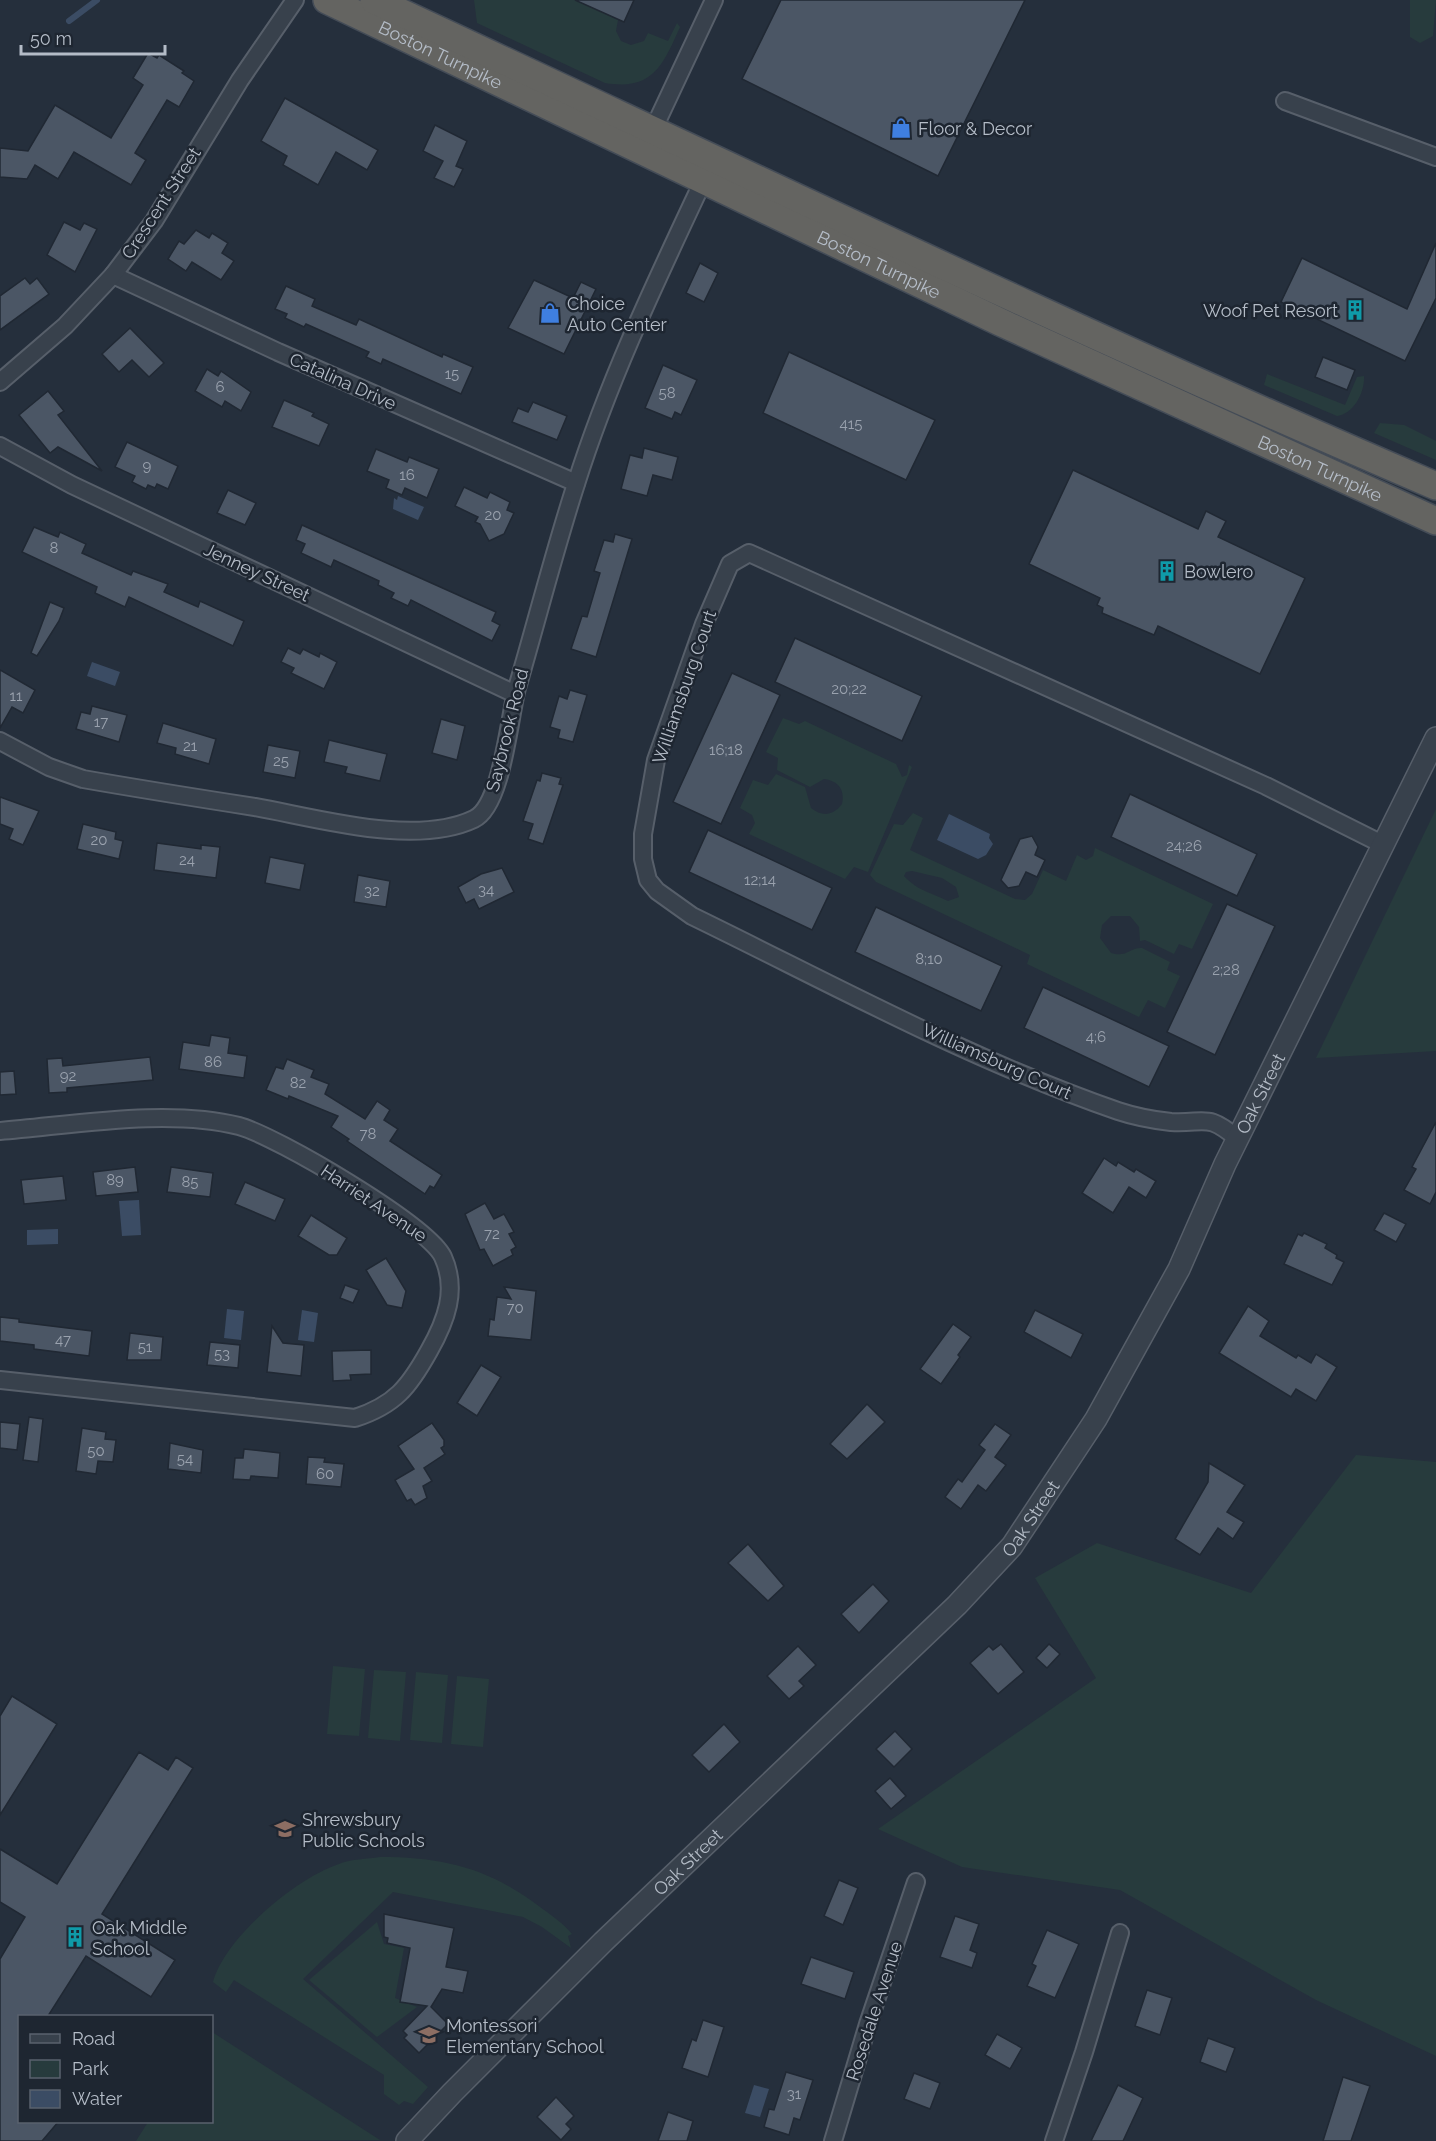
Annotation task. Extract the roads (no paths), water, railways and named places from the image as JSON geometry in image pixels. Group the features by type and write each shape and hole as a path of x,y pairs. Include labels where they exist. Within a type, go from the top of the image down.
{"highway":[{"name":"Boston Turnpike","path":"327,0 1000,322 1436,521"},
{"name":"Boston Turnpike","path":"374,0 1244,403 1436,486"}],"street":[{"name":"Crescent Street","path":"0,382 65,326 113,274 154,221 240,80 295,0"},
{"path":"653,130 714,0"},
{"path":"1285,101 1436,157"},
{"name":"Saybrook Road","path":"0,741 49,767 83,779 386,829 442,829 476,818 486,809 495,788 515,694 576,483 640,316 704,179"},
{"name":"Catalina Drive","path":"113,274 278,352 576,483"},
{"name":"Jenney Street","path":"0,446 72,485 515,694"},
{"name":"Williamsburg Court","path":"1238,1138 1211,1121 1199,1119 1174,1122 1141,1119 1042,1085 692,916 657,891 648,880 643,834 656,760 704,624 730,564 749,553 1266,786 1384,845"},
{"name":"Oak Street","path":"407,2141 603,1942 876,1684 1002,1558 1039,1508 1096,1419 1179,1269 1238,1138 1436,738"},
{"name":"Harriet Avenue","path":"0,1131 178,1117 252,1130 322,1167 423,1234 442,1256 450,1278 450,1299 436,1339 416,1375 401,1394 380,1410 355,1418 0,1380"},
{"name":"Rosedale Avenue","path":"833,2141 868,2024 916,1882"},
{"path":"1054,2141 1120,1933"}],"water":[{"path":"398,496 424,507 418,520 393,509 394,498 397,500"},
{"path":"92,662 120,672 115,686 87,676"},
{"path":"949,814 990,834 989,838 993,844 986,855 978,859 937,840"},
{"path":"139,1200 141,1235 122,1236 119,1201"},
{"path":"58,1229 58,1244 27,1245 27,1230"},
{"path":"227,1309 244,1311 241,1340 224,1338"},
{"path":"302,1310 318,1313 314,1342 298,1340"},
{"path":"754,2085 769,2089 760,2117 745,2113"}],"waterway":[{"path":"69,21 97,0"}],"place":[{"name":"Floor & Decor","path":"901,128"},
{"name":"Woof Pet Resort","path":"1355,310"},
{"name":"Choice Auto Center","path":"550,313"},
{"name":"Bowlero","path":"1167,571"},
{"name":"Shrewsbury Public Schools","path":"285,1829"},
{"name":"Oak Middle School","path":"75,1937"},
{"name":"Montessori Elementary School","path":"429,2035"}]}
